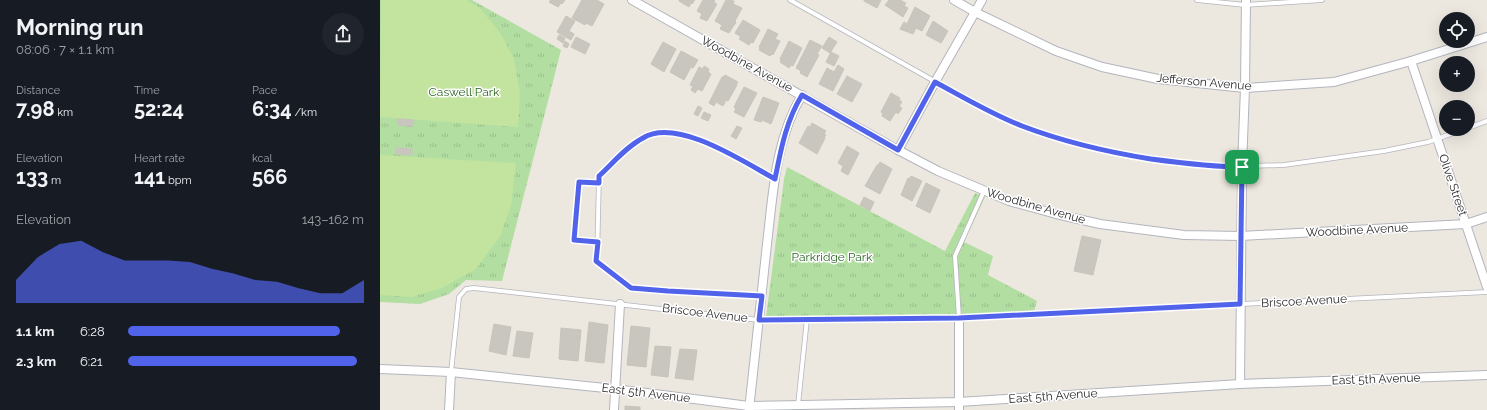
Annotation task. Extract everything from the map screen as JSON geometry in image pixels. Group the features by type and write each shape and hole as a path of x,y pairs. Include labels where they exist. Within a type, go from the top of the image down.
{"street":[{"name":"Woodbine Avenue","path":"632,0 938,171 1009,201 1043,210 1100,224 1184,235 1242,236 1466,224 1487,217"},
{"name":"Jefferson Avenue","path":"954,0 975,12 1056,51 1102,67 1158,79 1245,88 1334,82 1411,61 1487,37"},
{"path":"898,150 982,0"},
{"path":"1240,384 1242,167 1246,2"},
{"name":"Olive Street","path":"1411,61 1487,287"},
{"path":"749,408 775,179 783,140 797,103 802,95"},
{"path":"614,410 620,304"},
{"path":"959,318 959,406"},
{"name":"East 5th Avenue","path":"380,369 451,372 615,389 749,408 798,405 959,406 1240,384 1487,375"},
{"path":"448,410 451,372"}],"lane":[{"path":"790,0 984,109 1052,137 1122,154 1218,167 1284,165 1336,159 1384,151 1428,142 1443,136"},
{"path":"1197,0 1246,2 1322,0"},
{"path":"1475,125 1487,121"},
{"path":"762,296 631,288 596,261 598,242 599,176 633,144 643,137 661,132 678,133 693,137 726,152 775,179"},
{"path":"598,242 574,240 579,182 599,183"},
{"path":"959,318 955,256 984,191"},
{"name":"Briscoe Avenue","path":"451,372 459,297 466,289 474,288 729,315 759,320 959,318 1487,292"},
{"path":"798,405 807,319"}],"green space":[{"name":"Caswell Park","path":"380,0 472,0 561,50 502,281 466,280 449,294 420,304 380,302"},
{"path":"381,0 467,0 480,8 501,34 514,59 520,94 518,127 380,117"},
{"path":"380,155 516,163 511,206 500,236 476,269 442,288 411,297 380,295"},
{"name":"Parkridge Park","path":"787,167 945,251 975,193 985,197 964,242 993,256 988,275 1037,301 1034,311 984,314 766,317 784,179"}],"building":[{"path":"551,0 565,0 558,7 549,2"},
{"path":"582,0 597,0 604,4 592,26 586,23 585,25 572,18"},
{"path":"679,0 695,0 689,7"},
{"path":"703,0 714,0 714,3 717,4 707,21 700,18 702,14 697,11"},
{"path":"726,0 734,1 733,4 742,8 729,33 720,29 722,25 715,21"},
{"path":"864,0 881,0 877,8"},
{"path":"889,0 900,0 906,3 904,6 908,8 903,17 885,5"},
{"path":"915,7 930,16 922,31 916,28 913,34 900,29 904,22 907,24"},
{"path":"566,16 575,21 569,31 574,34 571,40 557,32"},
{"path":"743,20 760,30 753,43 751,42 749,45 739,39 741,37 735,33"},
{"path":"933,21 948,31 941,43 926,35"},
{"path":"768,29 778,34 775,39 780,41 773,55 772,54 770,56 759,50"},
{"path":"559,35 565,38 563,43 557,39"},
{"path":"576,37 590,44 585,54 571,47"},
{"path":"829,37 837,42 830,53 822,48"},
{"path":"810,40 822,46 817,54 819,55 807,77 800,73 801,71 796,68"},
{"path":"565,41 569,44 567,48 563,46"},
{"path":"789,41 802,48 793,66 791,65 789,68 780,62 780,59"},
{"path":"663,42 676,49 664,72 651,64"},
{"path":"681,51 698,60 693,68 691,67 684,80 670,72"},
{"path":"831,52 839,56 834,66 826,62"},
{"path":"838,65 844,69 833,91 819,84 827,68 834,72"},
{"path":"704,66 709,69 708,72 711,74 702,91 698,89 695,93 691,90 693,86 690,85 699,67 703,69"},
{"path":"725,75 738,82 737,85 728,101 726,100 723,106 716,102 714,106 709,103 722,77"},
{"path":"847,76 862,84 852,102 837,94"},
{"path":"744,87 757,93 744,117 734,112 736,109 734,107"},
{"path":"891,93 900,98 899,100 902,102 899,106 902,108 898,114 896,112 890,121 882,116 883,113 881,112"},
{"path":"763,97 779,103 771,124 762,120 761,122 754,120"},
{"path":"698,106 702,108 698,116 694,114"},
{"path":"704,112 711,115 708,121 701,118"},
{"path":"398,119 414,120 413,126 398,125"},
{"path":"812,123 826,131 824,134 826,135 825,138 817,154 799,143 808,126 810,127"},
{"path":"737,126 742,128 736,139 731,136"},
{"path":"847,146 859,153 848,175 841,171 843,166 838,163"},
{"path":"396,148 412,149 412,155 396,154"},
{"path":"880,162 892,169 880,194 865,186"},
{"path":"911,176 922,181 912,201 901,195 908,178 909,179"},
{"path":"926,183 940,190 930,213 916,206"},
{"path":"864,197 874,202 870,211 860,205"},
{"path":"1082,236 1101,240 1093,275 1074,271"},
{"path":"589,322 608,325 604,363 585,361"},
{"path":"494,324 511,327 506,355 489,351"},
{"path":"631,326 650,328 646,367 627,365"},
{"path":"561,328 581,330 578,361 559,359"},
{"path":"517,331 533,333 529,358 513,356"},
{"path":"655,346 671,347 668,377 651,375"},
{"path":"680,349 697,350 693,380 675,378"},
{"path":"625,406 640,407 640,410 625,410"}],"route":[{"path":"935,82 984,109 1020,125 1052,137 1080,145 1165,161 1218,167 1242,167 1240,304 959,318 759,320 762,296 631,288 596,261 598,242 574,240 579,182 599,183 599,176 633,144 650,134 661,132 678,133 693,137 726,152 775,179 783,140 797,103 802,95 898,150 935,82"}]}
